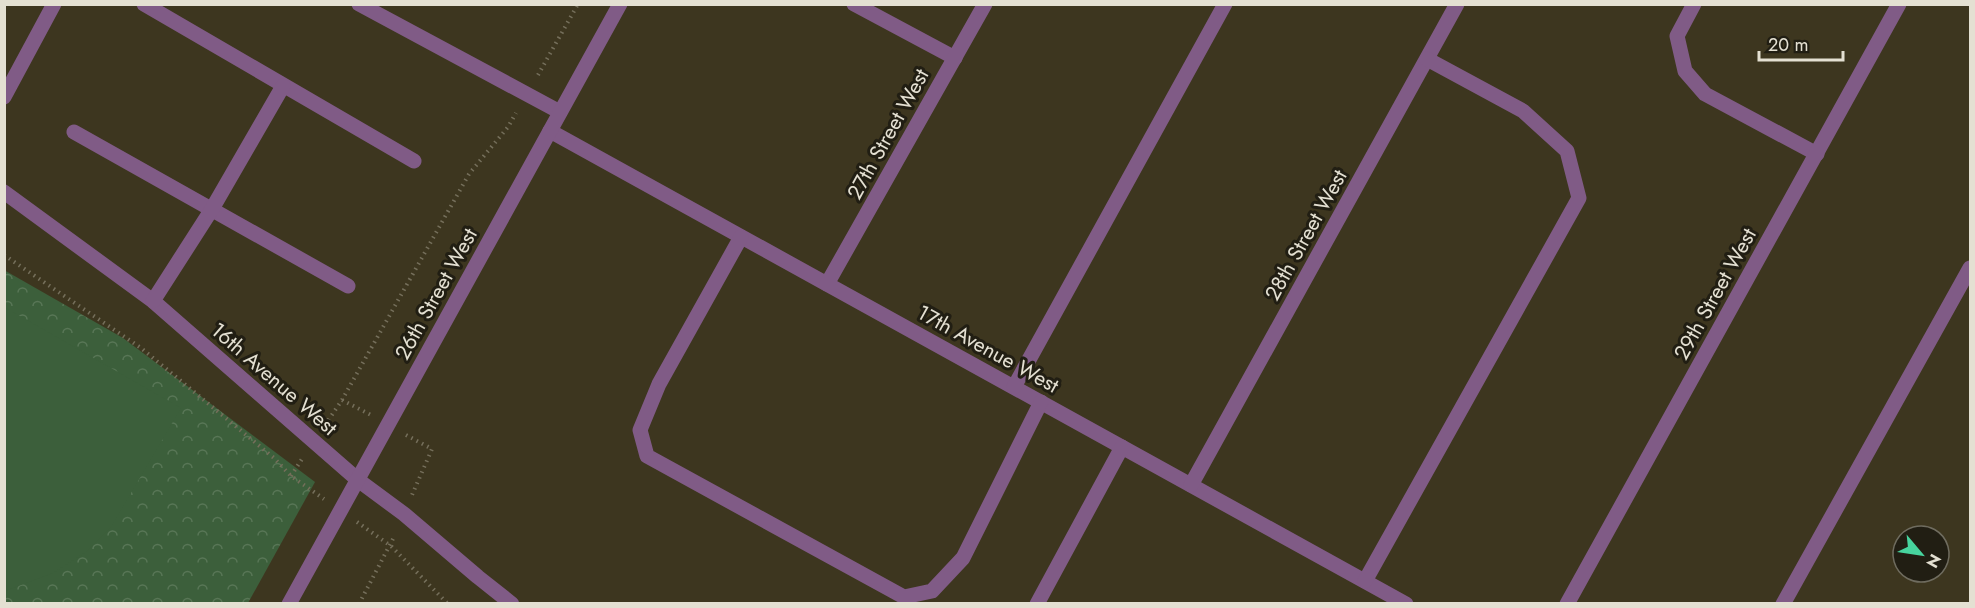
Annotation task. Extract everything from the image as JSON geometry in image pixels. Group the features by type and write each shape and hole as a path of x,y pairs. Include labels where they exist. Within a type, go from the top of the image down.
{"street":[{"path":"4,97 54,4"},
{"path":"144,4 414,161"},
{"path":"359,4 560,112"},
{"name":"26th Street West","path":"289,603 620,4"},
{"path":"854,4 955,58"},
{"name":"27th Street West","path":"827,284 985,4"},
{"path":"1014,387 1226,4"},
{"name":"28th Street West","path":"1191,485 1457,4"},
{"path":"1694,4 1677,36 1685,71 1706,94 1817,154"},
{"name":"29th Street West","path":"1567,603 1899,4"},
{"path":"1365,581 1579,198 1567,151 1523,111 1428,59"},
{"path":"153,301 212,209 283,86"},
{"name":"17th Avenue West","path":"549,131 1406,603"},
{"path":"74,132 348,286"},
{"name":"16th Avenue West","path":"4,192 153,301 358,480 404,514 512,603"},
{"path":"741,237 659,384 640,430 647,456 904,597 932,591 963,558 1041,402"},
{"path":"1783,603 1971,268"},
{"path":"1037,603 1122,447"}],"path":[{"path":"342,400 469,174 508,127 578,4"},
{"path":"4,255 141,348 274,458 291,476"},
{"path":"359,603 391,546 448,603"}],"green space":[{"path":"4,270 123,338 315,482 248,603 5,603"},
{"path":"4,307 181,408 111,527 86,552 53,573 5,591"}]}
